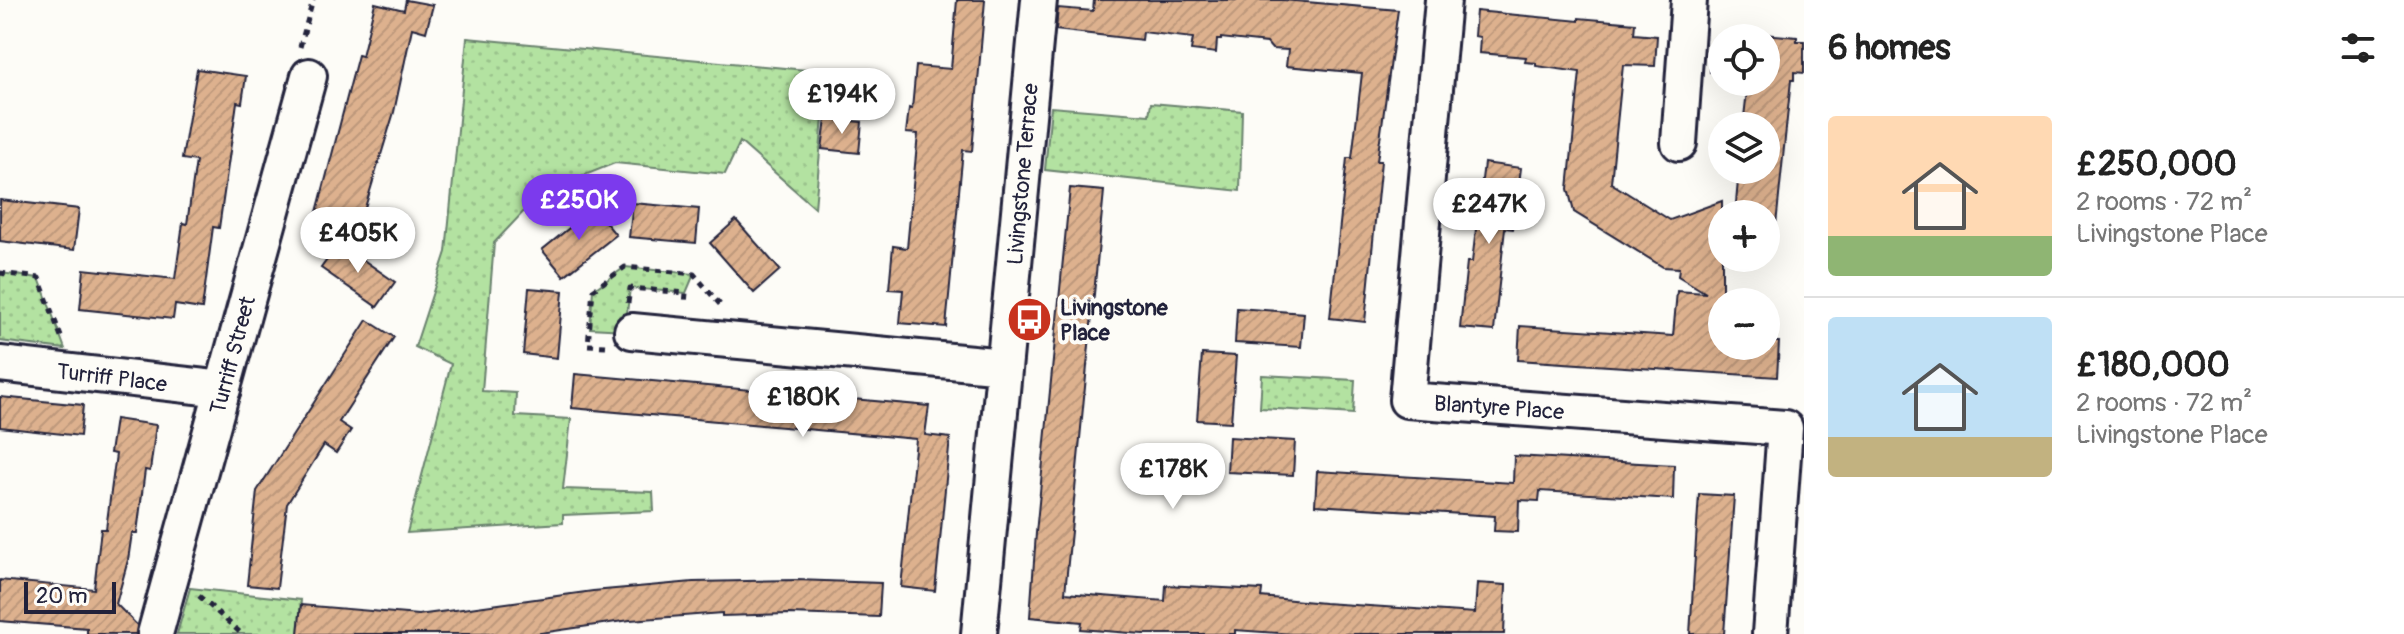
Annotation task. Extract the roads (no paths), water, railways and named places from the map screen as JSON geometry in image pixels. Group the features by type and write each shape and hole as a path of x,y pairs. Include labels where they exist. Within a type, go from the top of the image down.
{"street":[{"name":"Livingstone Terrace","path":"979,634 1039,0"},
{"name":"Blantyre Place","path":"1443,0 1407,400 1785,428 1770,634"},
{"path":"1679,143 1689,0"},
{"name":"Turriff Street","path":"155,634 309,76"},
{"path":"632,331 1004,366"},
{"name":"Turriff Place","path":"0,364 223,389"}],"place":[{"name":"Livingstone Place","path":"1029,320"}]}
